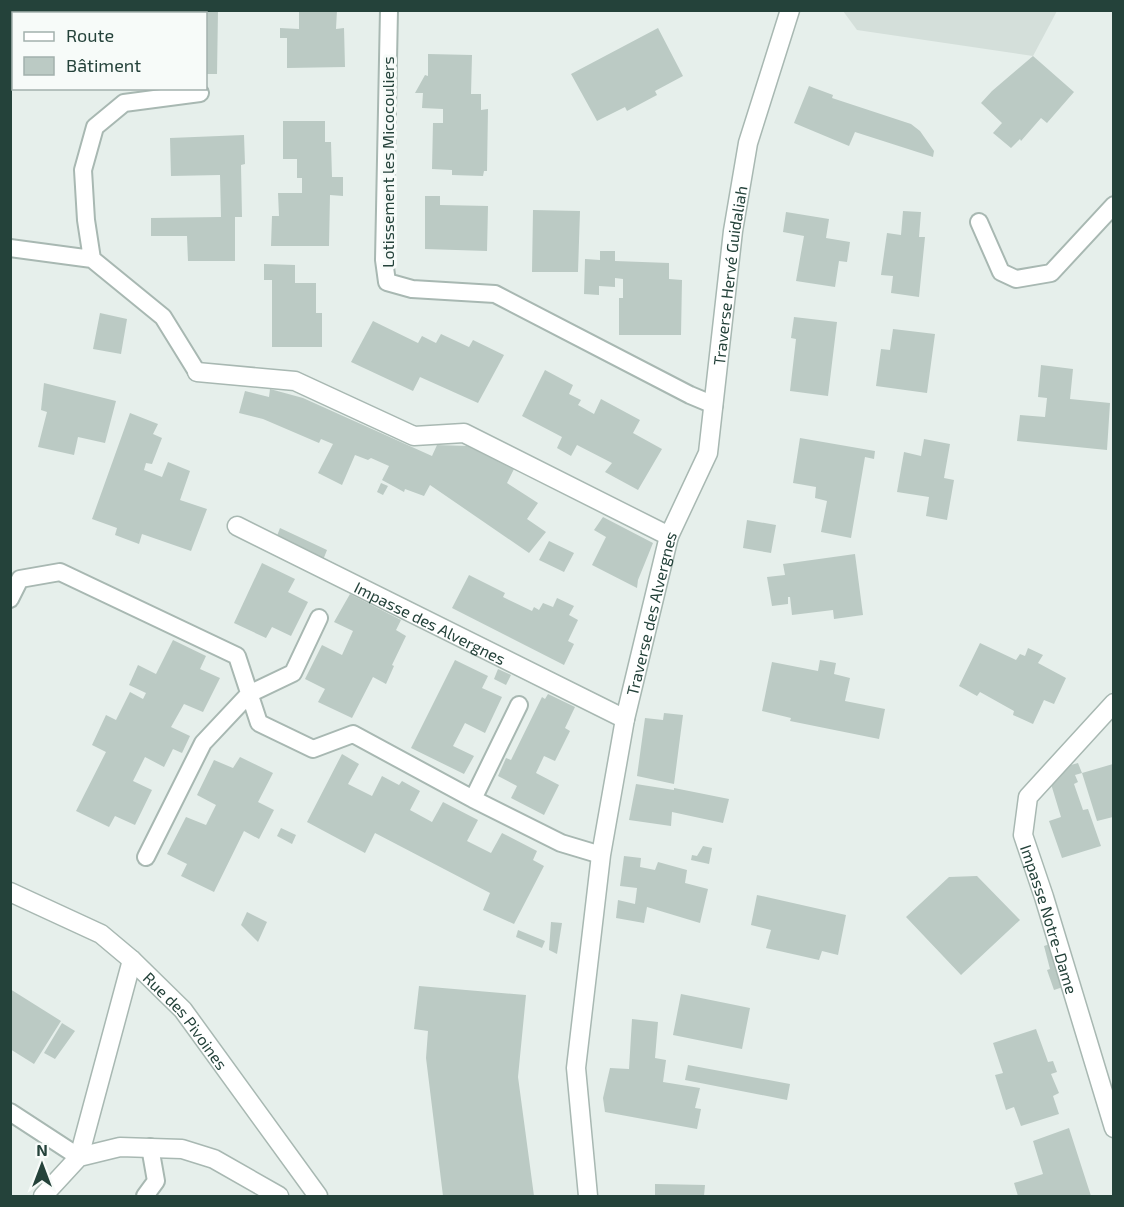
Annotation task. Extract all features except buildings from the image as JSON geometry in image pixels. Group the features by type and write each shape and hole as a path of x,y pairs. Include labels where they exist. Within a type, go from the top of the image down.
{"street":[{"name":"Traverse Hervé Guidaliah","path":"669,537 708,453 733,231 748,143 790,10"},
{"name":"Traverse des Alvergnes","path":"197,372 295,381 414,436 464,433 669,537 625,719 601,855 576,1068 588,1197"},
{"name":"Impasse des Alvergnes","path":"237,526 625,719"},
{"name":"Impasse Notre-Dame","path":"1113,703 1028,797 1023,835 1113,1128"},
{"name":"Rue des Pivoines","path":"10,892 101,934 132,960 183,1010 318,1197"},
{"path":"43,1197 79,1157 132,960"},
{"path":"79,1157 120,1146 182,1149 214,1159 279,1197"}],"lane":[{"name":"Lotissement les Micocouliers","path":"389,10 384,260 387,282 412,289 495,294 690,395 714,405"},
{"path":"92,259 86,220 83,170 95,127 124,103 200,93"},
{"path":"979,222 1001,272 1016,279 1051,273 1113,205"},
{"path":"10,248 92,259 163,317 197,372"},
{"path":"10,599 20,579 60,572 237,656 259,723 313,749 353,734 473,799 561,843 601,855"},
{"path":"146,857 204,744 249,694 293,673 319,618"},
{"path":"473,799 519,705"},
{"path":"10,1112 79,1157"},
{"path":"145,1197 156,1181 150,1147"}],"shaded area":[{"path":"843,11 1057,11 1033,56 857,30"}]}
